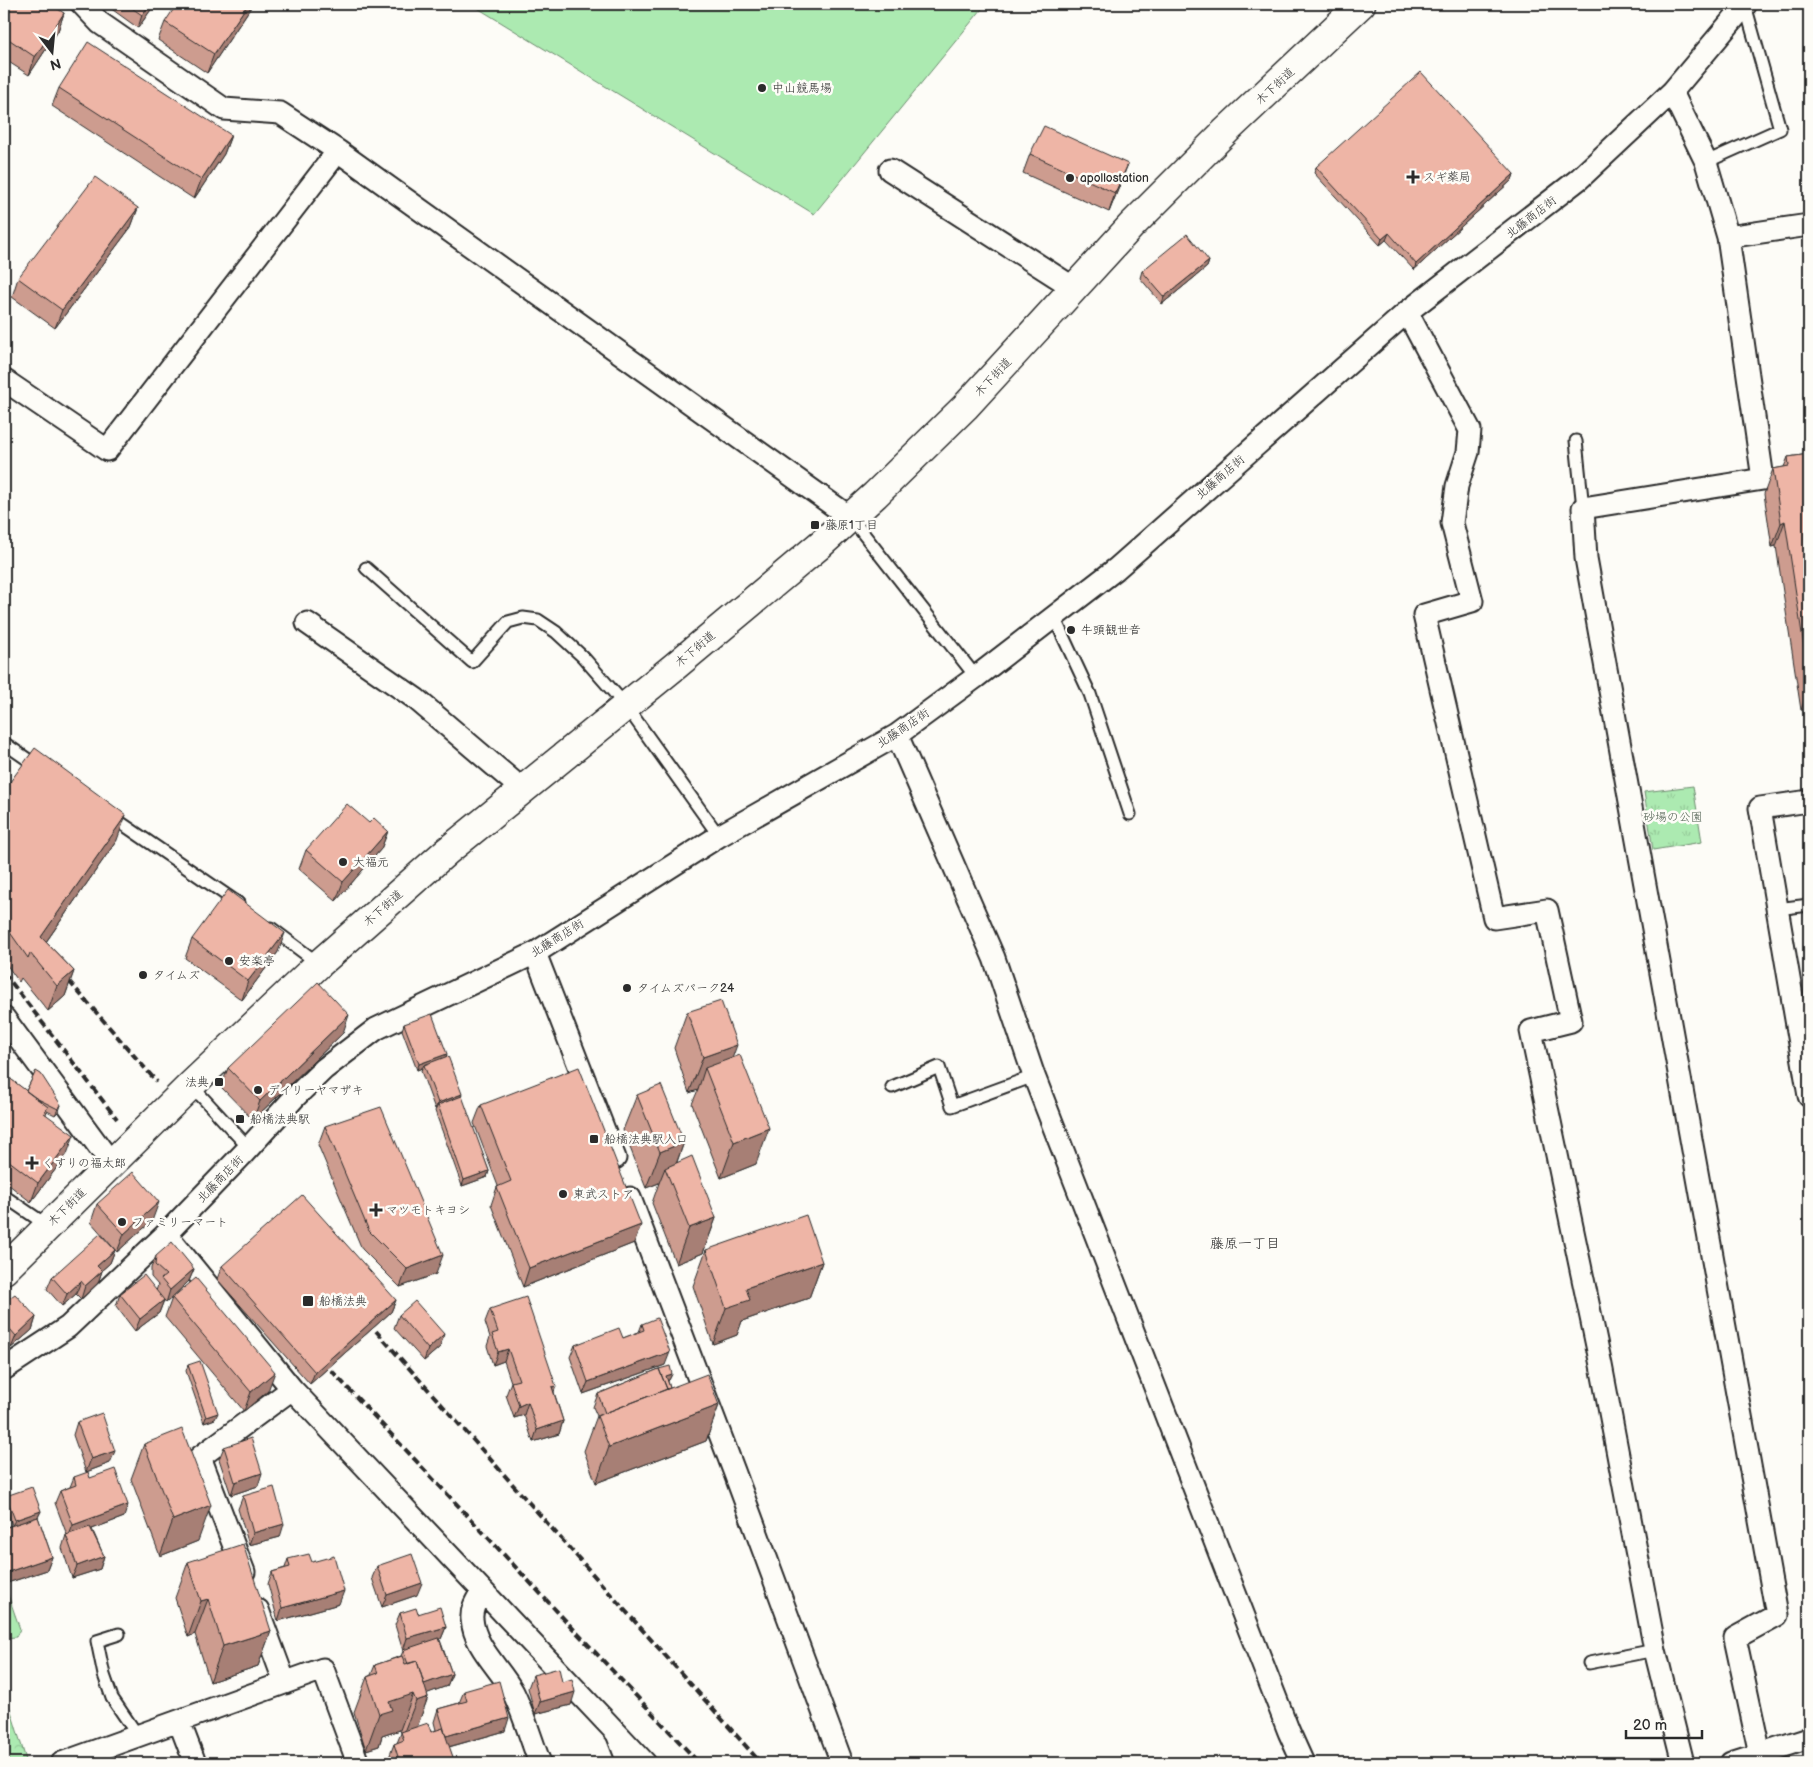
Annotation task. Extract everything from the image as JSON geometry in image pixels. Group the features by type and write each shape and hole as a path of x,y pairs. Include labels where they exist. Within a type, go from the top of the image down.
{"main road":[{"name":"木下街道","path":"4,1270 191,1085 319,964 446,852 626,706 850,518 965,407 1131,226 1226,131 1362,4"}],"street":[{"path":"82,4 100,23 224,109 280,113 338,151 850,518"},
{"name":"北藤商店街","path":"4,1369 68,1327 166,1234 249,1148 294,1097 324,1069 376,1029 535,953 719,836 897,735 976,678 1116,569 1407,312 1579,179 1672,92 1746,4"},
{"path":"1672,92 1706,162 1728,237 1763,479 1583,508 1586,558 1777,1615 1736,1638 1760,1754"},
{"path":"4,380 107,450 338,151"},
{"path":"890,170 1074,288"},
{"path":"1728,237 1809,225"},
{"path":"1407,312 1470,430 1468,452 1457,486 1452,523 1472,601 1424,616 1494,918 1547,910 1571,1021 1531,1031 1601,1366 1655,1650 1683,1763"},
{"path":"306,623 416,699 523,790"},
{"path":"897,735 994,958 1034,1076 1289,1732 1303,1763"},
{"path":"1809,801 1760,808 1777,910 1802,1015 1809,1096"},
{"path":"535,953 623,1179 842,1763"},
{"path":"4,1018 111,1163"},
{"path":"166,1234 292,1389 645,1763"},
{"path":"285,1683 200,1457 292,1389"},
{"path":"482,1591 472,1609 475,1632 484,1650 502,1674 513,1693 540,1763"},
{"path":"62,1763 323,1669 358,1763"},
{"path":"179,1721 195,1763"},
{"path":"1731,1763 1809,1738"}],"lane":[{"path":"1706,162 1780,129 1746,4"},
{"path":"1576,441 1583,508"},
{"path":"850,518 976,678"},
{"path":"366,568 472,662 508,622 523,618 538,620 556,632 582,657 626,706 719,836"},
{"path":"1054,617 1090,694 1130,814"},
{"path":"4,743 53,776"},
{"path":"102,809 247,909"},
{"path":"1777,910 1809,905"},
{"path":"262,921 319,964"},
{"path":"892,1087 939,1067 952,1106 1034,1076"},
{"path":"191,1085 249,1148"},
{"path":"4,1196 48,1226"},
{"path":"119,1634 97,1641 104,1675 112,1698 138,1736"},
{"path":"1589,1663 1655,1650"},
{"path":"609,1724 623,1763"}],"green space":[{"name":"中山競馬場","path":"471,4 986,4 814,214"},
{"name":"砂場の公園","path":"1693,786 1702,842 1653,850 1644,792"},
{"path":"4,1592 7,1592 20,1629 16,1637 4,1638"},
{"path":"4,1700 10,1708 27,1763 4,1763"}],"building":[{"path":"4,4 50,4 64,13 35,57 4,36"},
{"path":"126,4 150,4 142,15"},
{"path":"177,4 248,4 214,54 165,22"},
{"path":"88,42 231,135 201,180 59,88"},
{"name":"スギ薬局","path":"1421,72 1514,174 1416,264 1389,233 1382,239 1316,167"},
{"path":"1044,126 1128,164 1115,193 1030,154"},
{"path":"95,177 138,208 62,310 18,278"},
{"path":"1187,234 1209,261 1164,297 1142,271"},
{"path":"1809,454 1809,680 1785,521 1781,523 1773,469 1789,466 1788,457"},
{"path":"35,748 126,815 41,937 74,971 57,986 30,953 28,958 4,924 4,790"},
{"path":"347,804 369,823 374,818 388,831 343,882 306,850"},
{"path":"228,890 285,933 248,981 192,939"},
{"path":"318,982 349,1015 260,1101 228,1068"},
{"path":"721,1001 737,1045 703,1057 687,1012"},
{"path":"432,1014 447,1054 419,1064 404,1024"},
{"path":"740,1055 769,1128 734,1142 705,1068"},
{"path":"448,1056 462,1094 438,1103 424,1065"},
{"path":"579,1067 641,1225 529,1268 497,1187 511,1181 481,1105"},
{"path":"36,1071 41,1074 61,1105 58,1109 26,1091"},
{"path":"4,1074 48,1107 44,1113 74,1135 38,1183 4,1157"},
{"path":"661,1085 684,1142 660,1152 637,1095"},
{"path":"462,1096 489,1171 464,1180 438,1105"},
{"path":"381,1107 443,1255 407,1269 369,1231 325,1126"},
{"path":"692,1156 716,1218 689,1228 665,1168"},
{"path":"133,1172 159,1202 124,1234 97,1204"},
{"name":"船橋法典","path":"302,1195 396,1300 315,1372 222,1266"},
{"path":"806,1215 822,1262 746,1288 750,1300 726,1308 706,1250"},
{"path":"100,1234 115,1250 97,1266 102,1271 85,1286 81,1281 67,1294 52,1277"},
{"path":"172,1242 194,1269 170,1290 161,1279 166,1275 155,1265 156,1256"},
{"path":"144,1275 164,1300 140,1319 120,1294"},
{"path":"196,1278 275,1372 251,1392 172,1298"},
{"path":"4,1294 8,1299 15,1294 36,1317 16,1336 4,1322"},
{"path":"526,1297 556,1386 552,1387 563,1421 537,1430 528,1402 519,1406 511,1382 519,1380 508,1349 498,1352 492,1334 498,1332 490,1309"},
{"path":"415,1301 444,1334 428,1349 399,1315"},
{"path":"657,1318 670,1352 588,1382 575,1345 619,1328 623,1338 644,1330 642,1324"},
{"path":"200,1361 218,1413 206,1417 188,1365"},
{"path":"670,1366 672,1374 666,1376 670,1388 667,1389 659,1369"},
{"path":"659,1369 667,1389 605,1413 598,1394"},
{"path":"707,1374 719,1405 609,1447 597,1416"},
{"path":"102,1413 115,1451 91,1459 77,1422"},
{"path":"182,1429 211,1505 173,1520 144,1444"},
{"path":"251,1438 262,1473 235,1482 224,1447"},
{"path":"115,1469 128,1505 73,1525 60,1491 76,1485 74,1477 88,1472 90,1478"},
{"path":"32,1487 41,1511 15,1520 6,1496"},
{"path":"274,1487 284,1524 253,1533 243,1496"},
{"path":"38,1517 52,1557 5,1573 4,1528"},
{"path":"90,1527 104,1556 77,1566 66,1535"},
{"path":"243,1544 271,1631 223,1646 208,1599 201,1601 188,1562"},
{"path":"309,1554 312,1562 334,1556 344,1591 282,1608 272,1572 290,1567 288,1559"},
{"path":"412,1554 422,1583 387,1595 377,1566"},
{"path":"440,1607 446,1627 407,1638 400,1613 416,1608 418,1614"},
{"path":"439,1638 452,1674 424,1684 417,1661 408,1664 403,1650"},
{"path":"402,1656 405,1664 417,1661 428,1697 416,1701 413,1694 389,1702 392,1710 379,1714 367,1677 378,1673 375,1665"},
{"path":"559,1668 562,1682 572,1679 575,1692 540,1702 533,1675"},
{"path":"499,1681 509,1718 446,1736 438,1709 467,1701 464,1691"},
{"path":"428,1723 431,1732 443,1728 455,1763 440,1763 440,1761 434,1763 400,1763 394,1744 404,1740 401,1732"}],"railway":[{"path":"61,972 157,1082"},
{"path":"4,973 117,1119"},
{"path":"376,1331 761,1763"},
{"path":"331,1370 699,1763"}],"place":[{"name":"中山競馬場","path":"762,88"},
{"name":"スギ薬局","path":"1413,177"},
{"name":"apollostation","path":"1070,178"},
{"name":"藤原1丁目","path":"815,525"},
{"name":"牛頭観世音","path":"1071,630"},
{"name":"大福元","path":"343,862"},
{"name":"安楽亭","path":"229,961"},
{"name":"タイムズ","path":"143,975"},
{"name":"タイムズパーク24","path":"627,988"},
{"name":"法典","path":"219,1082"},
{"name":"デイリーヤマザキ","path":"258,1090"},
{"name":"船橋法典駅","path":"240,1119"},
{"name":"船橋法典駅入口","path":"594,1139"},
{"name":"くすりの福太郎","path":"32,1163"},
{"name":"東武ストア","path":"563,1194"},
{"name":"マツモトキヨシ","path":"376,1210"},
{"name":"ファミリーマート","path":"122,1222"},
{"name":"船橋法典","path":"308,1301"}],"district":[{"name":"藤原一丁目","path":"1245,1243"}]}
